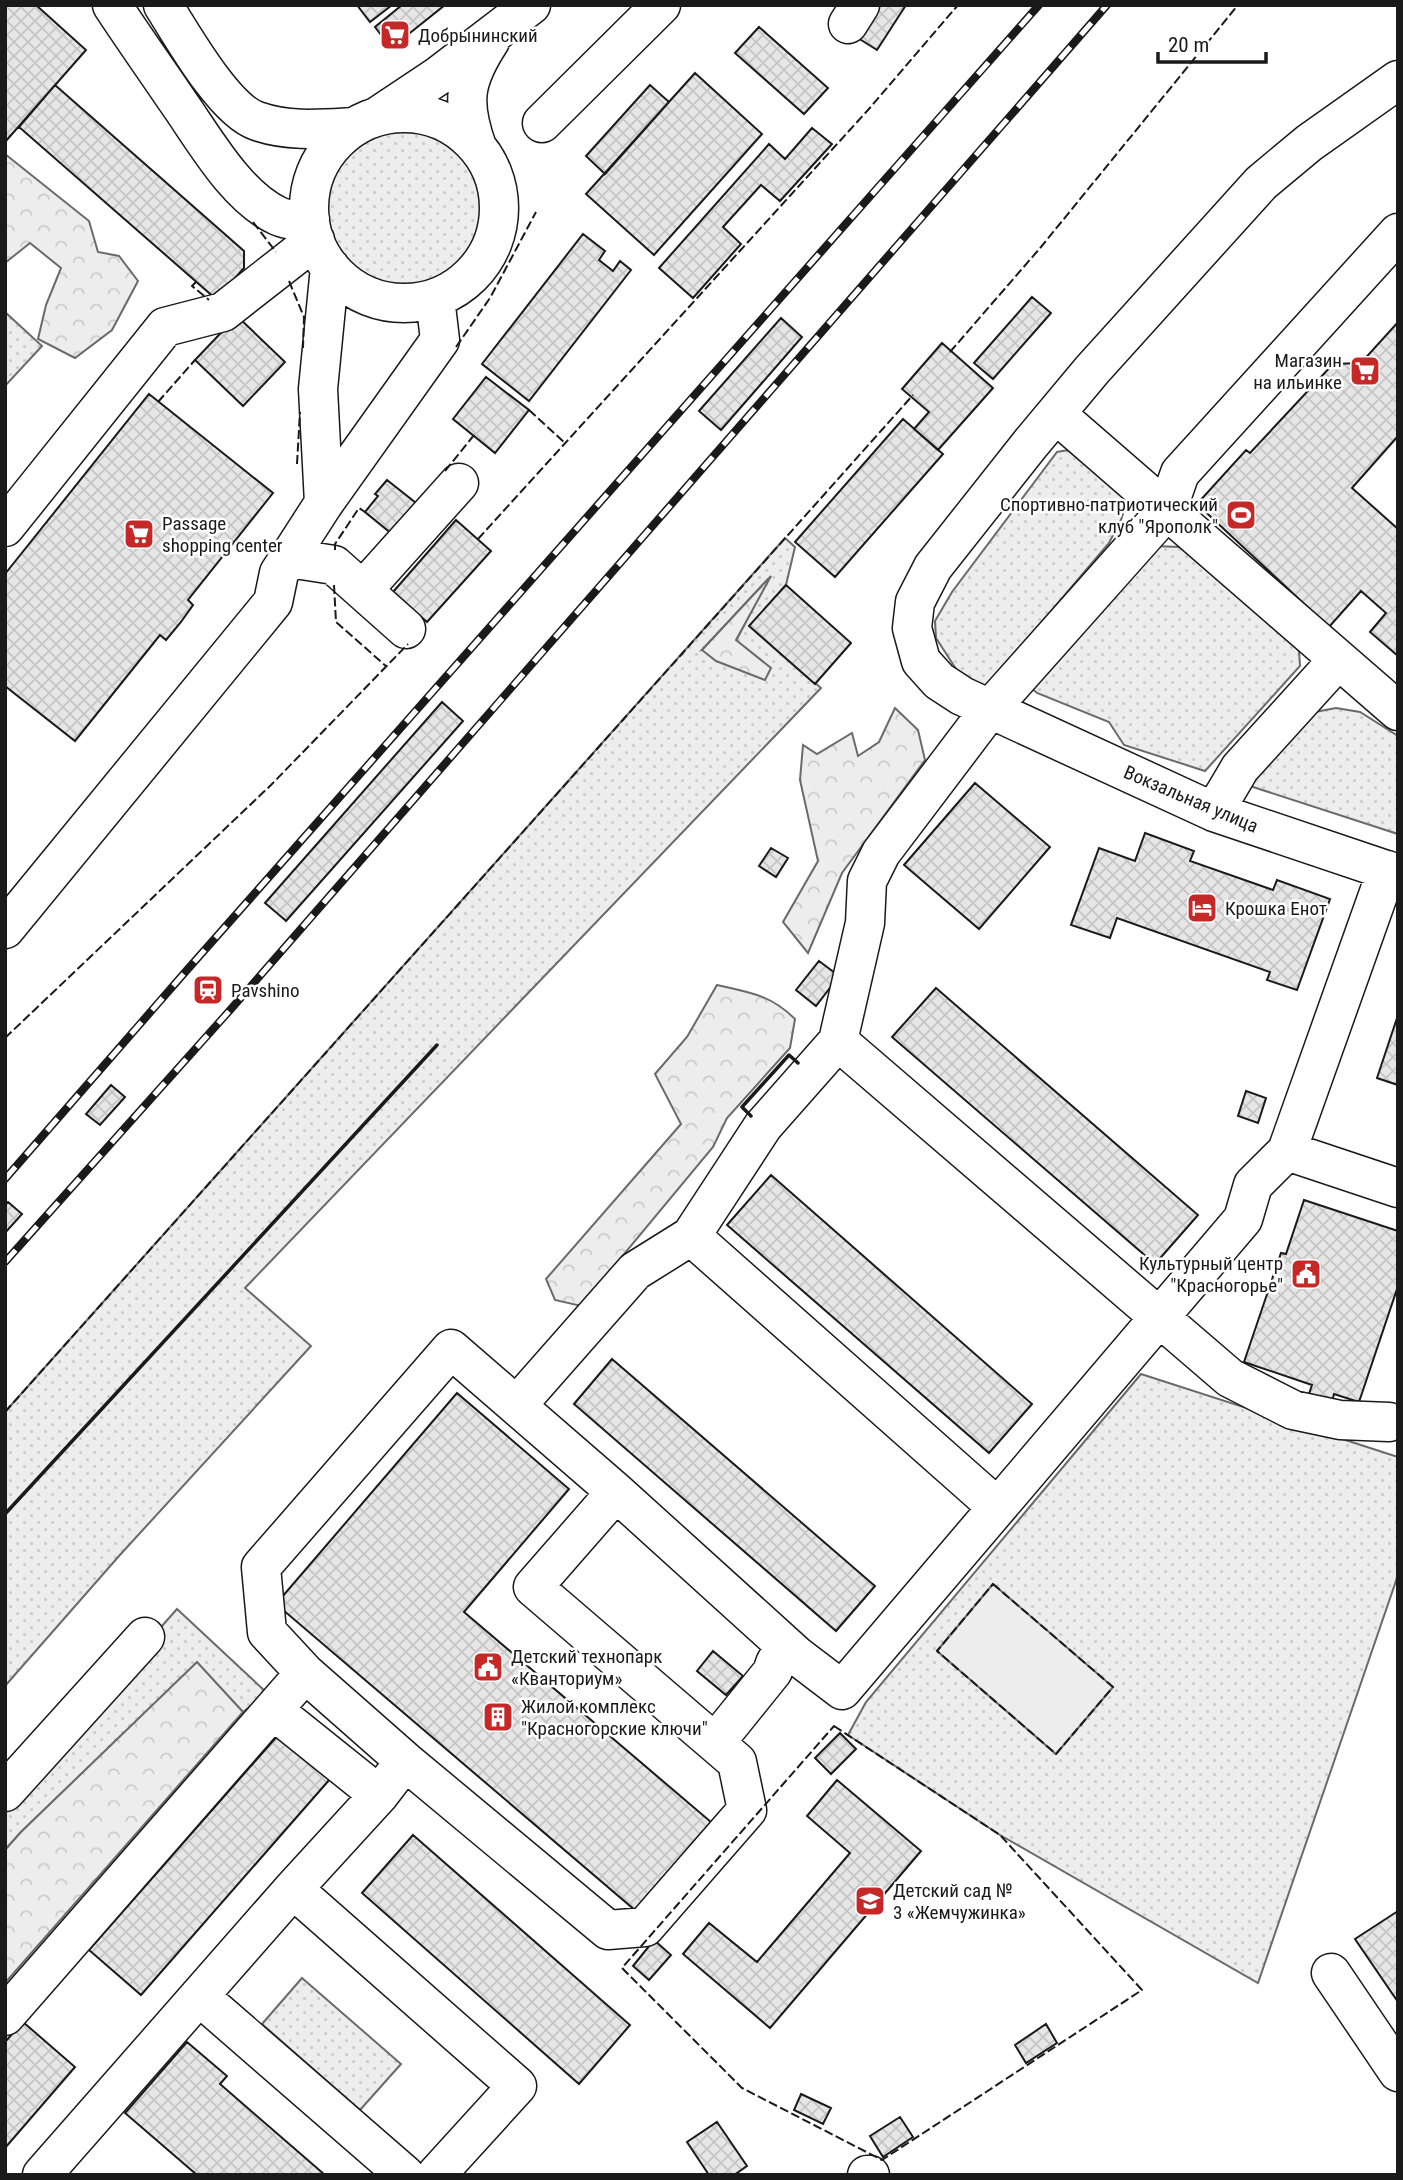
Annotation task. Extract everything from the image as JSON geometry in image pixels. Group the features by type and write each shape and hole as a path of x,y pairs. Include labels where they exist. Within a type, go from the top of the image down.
{"street":[{"path":"113,5 212,152 235,180 263,207 279,217 293,221 318,242 347,284 367,295 389,302 435,298 456,288 473,273 487,255 496,233 499,210 497,188 489,166 477,147 469,123 466,96 474,66 495,33"},
{"path":"163,5 218,88 235,107 254,121 299,130 366,122 397,113 420,114 461,132 477,147"},
{"path":"324,503 317,389 318,242 310,197 315,174 326,155 366,122 531,5"},
{"path":"541,123 661,5"},
{"name":"Вокзальная улица","path":"1392,872 1214,812 962,696 939,681 921,661 912,628 915,602 933,567 1056,414 1261,183 1310,143 1398,80"},
{"path":"517,1405 635,1271 691,1236 763,1126 838,1041 865,923 867,881 881,853 989,709 1167,510 1180,473 1398,233"},
{"path":"5,527 165,327 223,312 318,242"},
{"path":"5,929 273,602 279,573 324,503 440,341 435,298"},
{"path":"1056,414 1398,711"},
{"path":"363,590 459,483"},
{"path":"289,558 334,565 406,629"},
{"path":"1214,812 1240,768 1338,660"},
{"path":"616,1492 533,1587 737,1762 747,1810 645,1927 608,1930 405,1761 305,1673 267,1632 261,1567 451,1349 616,1492 796,1655 842,1690 1243,1219 1253,1185 1287,1151 1392,872"},
{"path":"838,1041 1230,1378 1293,1410 1340,1420 1389,1422"},
{"path":"1287,1151 1398,1188"},
{"path":"691,1236 997,1507"},
{"path":"5,1792 145,1637"},
{"path":"715,1743 773,1671 774,1662 785,1655 796,1655"},
{"path":"5,2016 305,1673"},
{"path":"274,1710 379,1795"},
{"path":"42,2175 379,1795 405,1761"},
{"path":"293,1889 517,2085 436,2175"},
{"path":"1331,1973 1398,2072"},
{"path":"199,1996 405,2175"}],"green space":[{"path":"403,127 434,133 459,151 477,176 483,207 477,238 459,263 434,281 403,287 372,281 347,263 329,238 323,207 329,176 347,151 372,133"},
{"path":"5,154 89,221 98,252 119,256 138,281 112,330 75,358 38,339 46,305 61,268 30,243 5,263"},
{"path":"5,312 42,346 5,386"},
{"path":"1068,450 1124,496 1121,521 1109,543 989,684 974,688 958,672 936,638 935,621 952,592 1057,452"},
{"path":"785,538 795,547 786,585 750,626 821,688 245,1288 311,1346 119,1556 5,1686 5,1412","holes":["768,579 736,641 702,650"]},
{"path":"1154,546 1180,547 1299,650 1300,666 1205,771 1124,745 1109,722 1037,693 1030,687"},
{"path":"771,576 736,640 771,668 765,680 716,661 702,650"},
{"path":"895,708 918,730 925,760 842,873 808,953 783,922 818,861 800,780 803,745 817,754 852,733 858,756 879,742"},
{"path":"1336,708 1360,712 1398,736 1398,834 1250,786 1252,777 1315,712"},
{"path":"717,985 759,996 786,1011 795,1019 790,1048 727,1118 713,1147 581,1306 555,1300 546,1279 681,1124 655,1074 687,1037"},
{"path":"1141,1374 1398,1457 1398,1575 1258,1983 1000,1835 848,1735 866,1702"},
{"path":"993,1584 1113,1687 1056,1754 937,1651"},
{"path":"177,1609 267,1693 243,1712 197,1663 5,1850 5,1803"},
{"path":"197,1662 243,1712 5,1983 5,1850"},
{"path":"302,1978 401,2064 360,2110 262,2024"}],"building":[{"path":"5,5 36,5 86,50 5,142"},
{"path":"357,5 392,5 370,22"},
{"path":"402,5 445,5 391,48 375,27"},
{"path":"867,5 906,5 877,50 850,33"},
{"path":"759,27 828,88 804,114 735,53"},
{"path":"695,73 762,134 654,255 586,194"},
{"path":"55,85 244,251 244,268 216,299 19,127"},
{"path":"650,85 669,102 605,174 586,156"},
{"path":"812,128 832,144 780,201 761,185 723,227 741,244 693,298 659,268 769,144 785,159"},
{"path":"583,234 605,251 599,260 613,271 620,261 631,270 529,401 482,364"},
{"path":"1032,297 1051,313 993,379 974,363"},
{"path":"237,316 285,362 243,406 195,360"},
{"path":"781,318 802,337 721,430 699,411"},
{"path":"1398,322 1398,436 1352,488 1398,529 1398,656 1370,632 1386,613 1361,591 1329,627 1197,504 1246,450 1250,453 1333,364 1361,363"},
{"path":"942,343 993,388 938,450 914,429 929,412 902,389"},
{"path":"486,377 529,410 495,453 453,419"},
{"name":"Passage shopping center","path":"149,394 273,493 188,600 193,605 181,622 166,640 160,635 75,741 5,686 5,574"},
{"path":"903,419 943,454 835,577 795,542"},
{"path":"387,480 416,503 392,534 365,512"},
{"path":"456,520 491,551 427,622 393,592"},
{"path":"786,585 851,643 815,684 749,626"},
{"path":"442,702 463,721 286,921 265,903"},
{"path":"975,783 1050,847 979,929 904,865"},
{"name":"Крошка Енот","path":"1145,833 1194,851 1190,861 1273,890 1277,880 1330,899 1297,990 1267,980 1270,972 1117,918 1110,938 1071,925 1099,848 1135,861"},
{"path":"771,848 788,858 776,877 759,866"},
{"path":"819,961 839,976 816,1006 796,990"},
{"path":"936,988 1198,1215 1155,1264 892,1037"},
{"path":"1398,1015 1398,1085 1377,1078"},
{"path":"111,1085 125,1097 100,1125 86,1114"},
{"path":"1246,1091 1266,1098 1258,1123 1238,1116"},
{"path":"771,1175 1032,1404 989,1453 727,1225"},
{"path":"1304,1200 1398,1231 1398,1286 1359,1402 1334,1394 1332,1402 1309,1394 1312,1385 1244,1362 1281,1253 1286,1254"},
{"path":"8,1202 22,1214 5,1233 5,1205"},
{"path":"612,1359 875,1586 836,1631 574,1404"},
{"name":"Жилой комплекс \"Красногорские ключи\"","path":"457,1393 569,1489 464,1612 711,1822 636,1911 276,1604"},
{"path":"713,1651 743,1676 726,1695 697,1671"},
{"path":"840,1733 856,1749 831,1774 815,1758"},
{"path":"279,1734 330,1779 141,1995 89,1950"},
{"path":"837,1780 921,1851 770,2028 683,1954 709,1923 757,1962 850,1853 807,1816"},
{"path":"413,1835 630,2025 579,2084 362,1893"},
{"path":"1398,1911 1398,2002 1355,1939"},
{"path":"654,1940 671,1955 649,1980 633,1966"},
{"path":"23,2022 75,2067 5,2148 5,2042"},
{"path":"1046,2024 1057,2043 1026,2063 1015,2045"},
{"path":"187,2042 227,2076 220,2084 325,2175 197,2175 125,2113"},
{"path":"801,2094 831,2108 823,2124 794,2110"},
{"path":"900,2117 913,2137 883,2157 870,2136"},
{"path":"717,2122 747,2166 734,2175 709,2175 687,2142"}],"railway":[{"path":"5,1179 1039,5"},
{"path":"5,1262 231,1009 1107,5"}],"fence":[{"path":"478,539 868,110 958,5"},
{"path":"950,352 1041,247 1238,5"},
{"path":"456,347 490,298 536,212"},
{"path":"253,222 276,252"},
{"path":"289,281 304,317 303,348"},
{"path":"196,282 192,286 209,300"},
{"path":"158,402 195,360"},
{"path":"5,1412 913,395"},
{"path":"529,410 565,443"},
{"path":"297,464 300,412"},
{"path":"445,471 474,435"},
{"path":"335,550 335,544 359,508 365,512"},
{"path":"334,585 336,622 387,667"},
{"path":"5,1038 271,785 408,644"},
{"path":"993,1584 1113,1687 1056,1754 937,1651 993,1584"},
{"path":"834,1726 1000,1835 1142,1990 882,2160 742,2088 622,1968 834,1726"}],"wall":[{"path":"5,1514 437,1045"},
{"path":"751,1116 742,1107 789,1055 798,1063"}],"place":[{"name":"Добрынинский","path":"395,35"},
{"name":"Магазин на ильинке","path":"1365,371"},
{"name":"Спортивно-патриотический клуб \"Ярополк\"","path":"1241,515"},
{"name":"Passage shopping center","path":"139,534"},
{"name":"Крошка Енот","path":"1202,908"},
{"name":"Pavshino","path":"208,990"},
{"name":"Культурный центр \"Красногорье\"","path":"1306,1274"},
{"name":"Детский технопарк «Кванториум»","path":"488,1667"},
{"name":"Жилой комплекс \"Красногорские ключи\"","path":"498,1717"},
{"name":"Детский сад № 3 «Жемчужинка»","path":"870,1901"}]}
